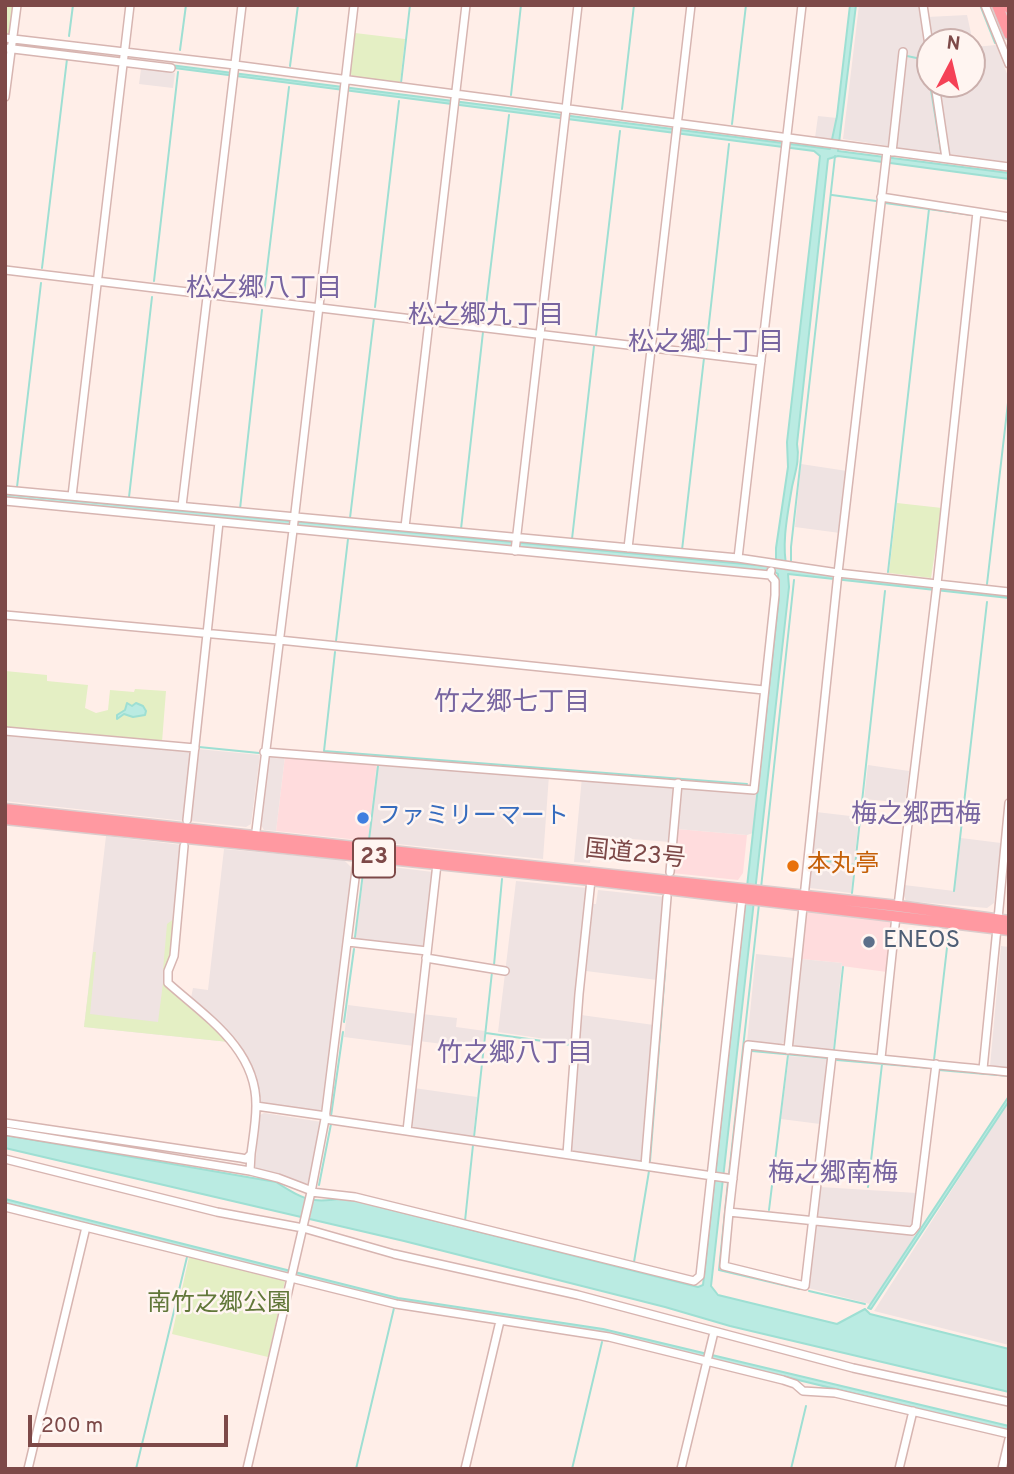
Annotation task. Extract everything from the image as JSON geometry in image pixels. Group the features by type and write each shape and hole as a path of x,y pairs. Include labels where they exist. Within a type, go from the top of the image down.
{"highway":[{"path":"997,5 1009,34"},
{"name":"国道23号","path":"5,809 744,895"},
{"name":"国道23号","path":"5,819 254,840"},
{"name":"国道23号","path":"358,852 437,864 1003,922 1009,931"}],"street":[{"path":"5,97 9,39 17,5"},
{"path":"72,496 130,5"},
{"path":"183,506 242,5"},
{"path":"254,840 295,518 354,5"},
{"path":"405,527 466,5"},
{"path":"515,551 578,5"},
{"path":"628,548 691,5"},
{"path":"738,558 802,5"},
{"path":"923,5 926,28"},
{"path":"985,5 1009,64"},
{"path":"9,39 124,57 566,114 786,142 830,143 1009,167"},
{"path":"8,48 124,57 171,68"},
{"path":"788,1050 881,197 903,52"},
{"path":"937,98 946,158"},
{"path":"881,197 1009,217"},
{"path":"881,1058 937,587 977,212"},
{"path":"5,270 761,361"},
{"path":"5,490 738,558 772,567"},
{"path":"5,501 515,551 788,566 838,576 1009,592"},
{"path":"187,820 219,522"},
{"path":"264,752 754,790 775,595 772,567"},
{"path":"5,615 764,690"},
{"path":"5,731 195,748"},
{"path":"670,872 678,783"},
{"path":"983,1069 1003,922 1009,803"},
{"path":"184,846 174,956 168,971 168,983 237,1046 246,1060 254,1085 256,1106 250,1171"},
{"path":"247,1469 304,1225 326,1117 358,852"},
{"path":"407,1130 437,864"},
{"path":"567,1154 591,880"},
{"path":"5,1131 250,1171 278,1178 311,1193 355,1196 694,1281 700,1276 744,895"},
{"path":"645,1166 667,897"},
{"path":"348,942 426,954 505,971"},
{"path":"832,1055 805,1286 723,1266 729,1212 729,1178 748,1045 1009,1072"},
{"path":"729,1212 912,1231 916,1226 936,1064"},
{"path":"256,1106 729,1178"},
{"path":"5,1123 241,1158 251,1154"},
{"path":"5,1159 217,1212 304,1225 394,1254 578,1295 861,1370 1009,1402"},
{"path":"5,1207 396,1304 609,1337 708,1359 795,1384 803,1391 827,1392 1009,1436 1002,1469"},
{"path":"28,1469 86,1227"},
{"path":"465,1469 500,1321"},
{"path":"681,1469 714,1332"},
{"path":"899,1469 913,1411"}],"shaded area":[{"path":"859,5 920,5 923,28 916,28 916,98 934,98 942,152 940,154 897,148 891,143 889,146 843,139"},
{"path":"967,15 970,28 929,28 927,17"},
{"path":"996,45 1009,79 1009,162 948,152 939,98 986,98 986,46"},
{"path":"141,69 175,73 173,88 139,84"},
{"path":"818,116 837,118 832,140 815,138"},
{"path":"801,464 847,471 840,533 795,527"},
{"path":"5,735 193,751 185,821 5,801"},
{"path":"198,749 260,755 251,824 246,827 190,821"},
{"path":"268,755 285,756 276,831 264,830 261,825"},
{"path":"285,756 377,762 368,841 276,831"},
{"path":"377,762 549,775 543,859 368,841"},
{"path":"868,765 909,771 905,803 864,799"},
{"path":"582,777 674,785 670,842 593,836 590,863 574,862"},
{"path":"681,787 757,793 753,833 747,835 677,829"},
{"path":"816,812 859,817 851,893 808,886"},
{"path":"677,829 747,835 743,873 738,880 672,873"},
{"path":"106,836 182,845 171,956 163,970 163,983 229,1042 84,1027"},
{"path":"961,838 1001,843 994,903 987,908 906,901 904,885 954,891"},
{"path":"224,849 344,860 351,867 323,1108 319,1111 263,1104 259,1100 251,1064 238,1041 191,998 193,988 208,990"},
{"path":"375,865 433,872 423,948 355,940 364,874"},
{"path":"516,881 587,888 573,1043 498,1032"},
{"path":"598,890 665,897 657,980 586,971 593,904 596,904"},
{"path":"810,911 891,922 887,972 842,966 842,963 801,959 806,914"},
{"path":"1001,946 1009,947 1009,1068 990,1066"},
{"path":"756,954 794,958 784,1042 780,1045 747,1042"},
{"path":"801,959 842,963 833,1050 793,1045"},
{"path":"348,1005 418,1014 414,1046 344,1037"},
{"path":"422,1014 457,1018 456,1027 485,1031 482,1049 419,1041"},
{"path":"581,1015 654,1025 643,1163 574,1152 571,1149"},
{"path":"789,1056 828,1059 820,1124 781,1119"},
{"path":"414,1088 477,1097 473,1138 410,1129"},
{"path":"1009,1101 1009,1345 874,1311"},
{"path":"264,1113 322,1122 310,1182 305,1184 255,1167 260,1115"},
{"path":"820,1187 917,1193 911,1226 818,1216"},
{"path":"820,1223 915,1236 870,1304 808,1288 817,1226"}],"green space":[{"path":"5,5 15,5 12,33 9,35 5,34"},
{"path":"355,33 405,39 400,83 353,77 350,73"},
{"path":"897,503 942,508 931,578 889,573"},
{"path":"5,671 47,675 47,681 88,685 85,708 96,713 108,710 110,690 166,691 162,742 5,729"},
{"path":"175,918 171,956 163,970 167,924"},
{"path":"93,952 96,952 90,1014 158,1022 163,983 229,1042 84,1027"},
{"name":"南竹之郷公園","path":"189,1257 285,1281 268,1357 172,1334"}],"water":[{"path":"850,5 856,5 838,151 1009,173 1009,179 838,156 828,159 797,444 798,461 786,528 787,569 1009,598 788,574 789,587 711,1286 718,1295 837,1324 865,1309 870,1314 1009,1349 1009,1392 730,1326 404,1241 5,1148 5,1135 276,1182 308,1199 324,1201 345,1198 698,1287 703,1285 779,597 778,574 5,498 5,494 776,567 776,548 788,467 787,442 820,156 814,151 5,44 830,149 837,116"},
{"path":"127,703 143,706 145,715 133,717 124,714 117,719 117,715 125,710"},
{"path":"1009,1096 1009,1101 871,1309 868,1308"},
{"path":"5,1199 398,1298 603,1329 1009,1426 1009,1431 604,1333 396,1301 5,1203"}],"waterway":[{"path":"69,36 73,5"},
{"path":"180,50 186,5"},
{"path":"290,66 298,5"},
{"path":"401,83 410,5"},
{"path":"511,95 521,5"},
{"path":"622,109 634,5"},
{"path":"732,124 746,5"},
{"path":"980,5 995,43"},
{"path":"907,56 916,58"},
{"path":"42,268 67,59"},
{"path":"154,281 178,72"},
{"path":"264,294 289,87"},
{"path":"932,98 941,151"},
{"path":"375,307 399,101"},
{"path":"484,322 509,115"},
{"path":"596,335 620,131"},
{"path":"706,350 729,144"},
{"path":"791,563 835,156"},
{"path":"832,195 876,201"},
{"path":"885,203 972,215"},
{"path":"888,572 929,209"},
{"path":"17,487 41,283"},
{"path":"129,497 152,297"},
{"path":"240,509 262,310"},
{"path":"350,518 374,318"},
{"path":"461,529 483,332"},
{"path":"572,539 594,346"},
{"path":"682,550 704,358"},
{"path":"987,584 1009,394"},
{"path":"336,641 348,539"},
{"path":"761,888 794,580"},
{"path":"852,893 885,591"},
{"path":"954,891 987,602"},
{"path":"335,652 324,751 747,784"},
{"path":"199,747 259,753"},
{"path":"369,840 378,766"},
{"path":"812,859 855,865"},
{"path":"355,937 365,870"},
{"path":"494,965 502,879"},
{"path":"729,1174 759,904"},
{"path":"934,1060 948,939"},
{"path":"344,1022 354,949"},
{"path":"650,1161 666,959"},
{"path":"834,1050 843,967"},
{"path":"474,1137 492,972"},
{"path":"331,1116 343,1032"},
{"path":"486,1033 571,1045"},
{"path":"752,1051 827,1058"},
{"path":"769,1210 788,1055"},
{"path":"837,1060 930,1068"},
{"path":"868,1187 882,1064"},
{"path":"939,1070 1009,1076"},
{"path":"319,1185 331,1124"},
{"path":"465,1221 473,1145"},
{"path":"634,1262 649,1171"},
{"path":"728,1182 719,1270 800,1289"},
{"path":"136,1469 187,1257"},
{"path":"809,1291 865,1304"},
{"path":"356,1469 394,1308"},
{"path":"572,1469 602,1342"},
{"path":"791,1469 806,1406"}],"place":[{"name":"ファミリーマート","path":"363,818"},
{"name":"本丸亭","path":"793,866"},
{"name":"ENEOS","path":"869,942"}],"district":[{"name":"松之郷八丁目","path":"264,291"},
{"name":"松之郷九丁目","path":"486,318"},
{"name":"松之郷十丁目","path":"706,345"},
{"name":"竹之郷七丁目","path":"512,705"},
{"name":"梅之郷西梅","path":"916,817"},
{"name":"竹之郷八丁目","path":"515,1056"},
{"name":"梅之郷南梅","path":"833,1176"}]}
